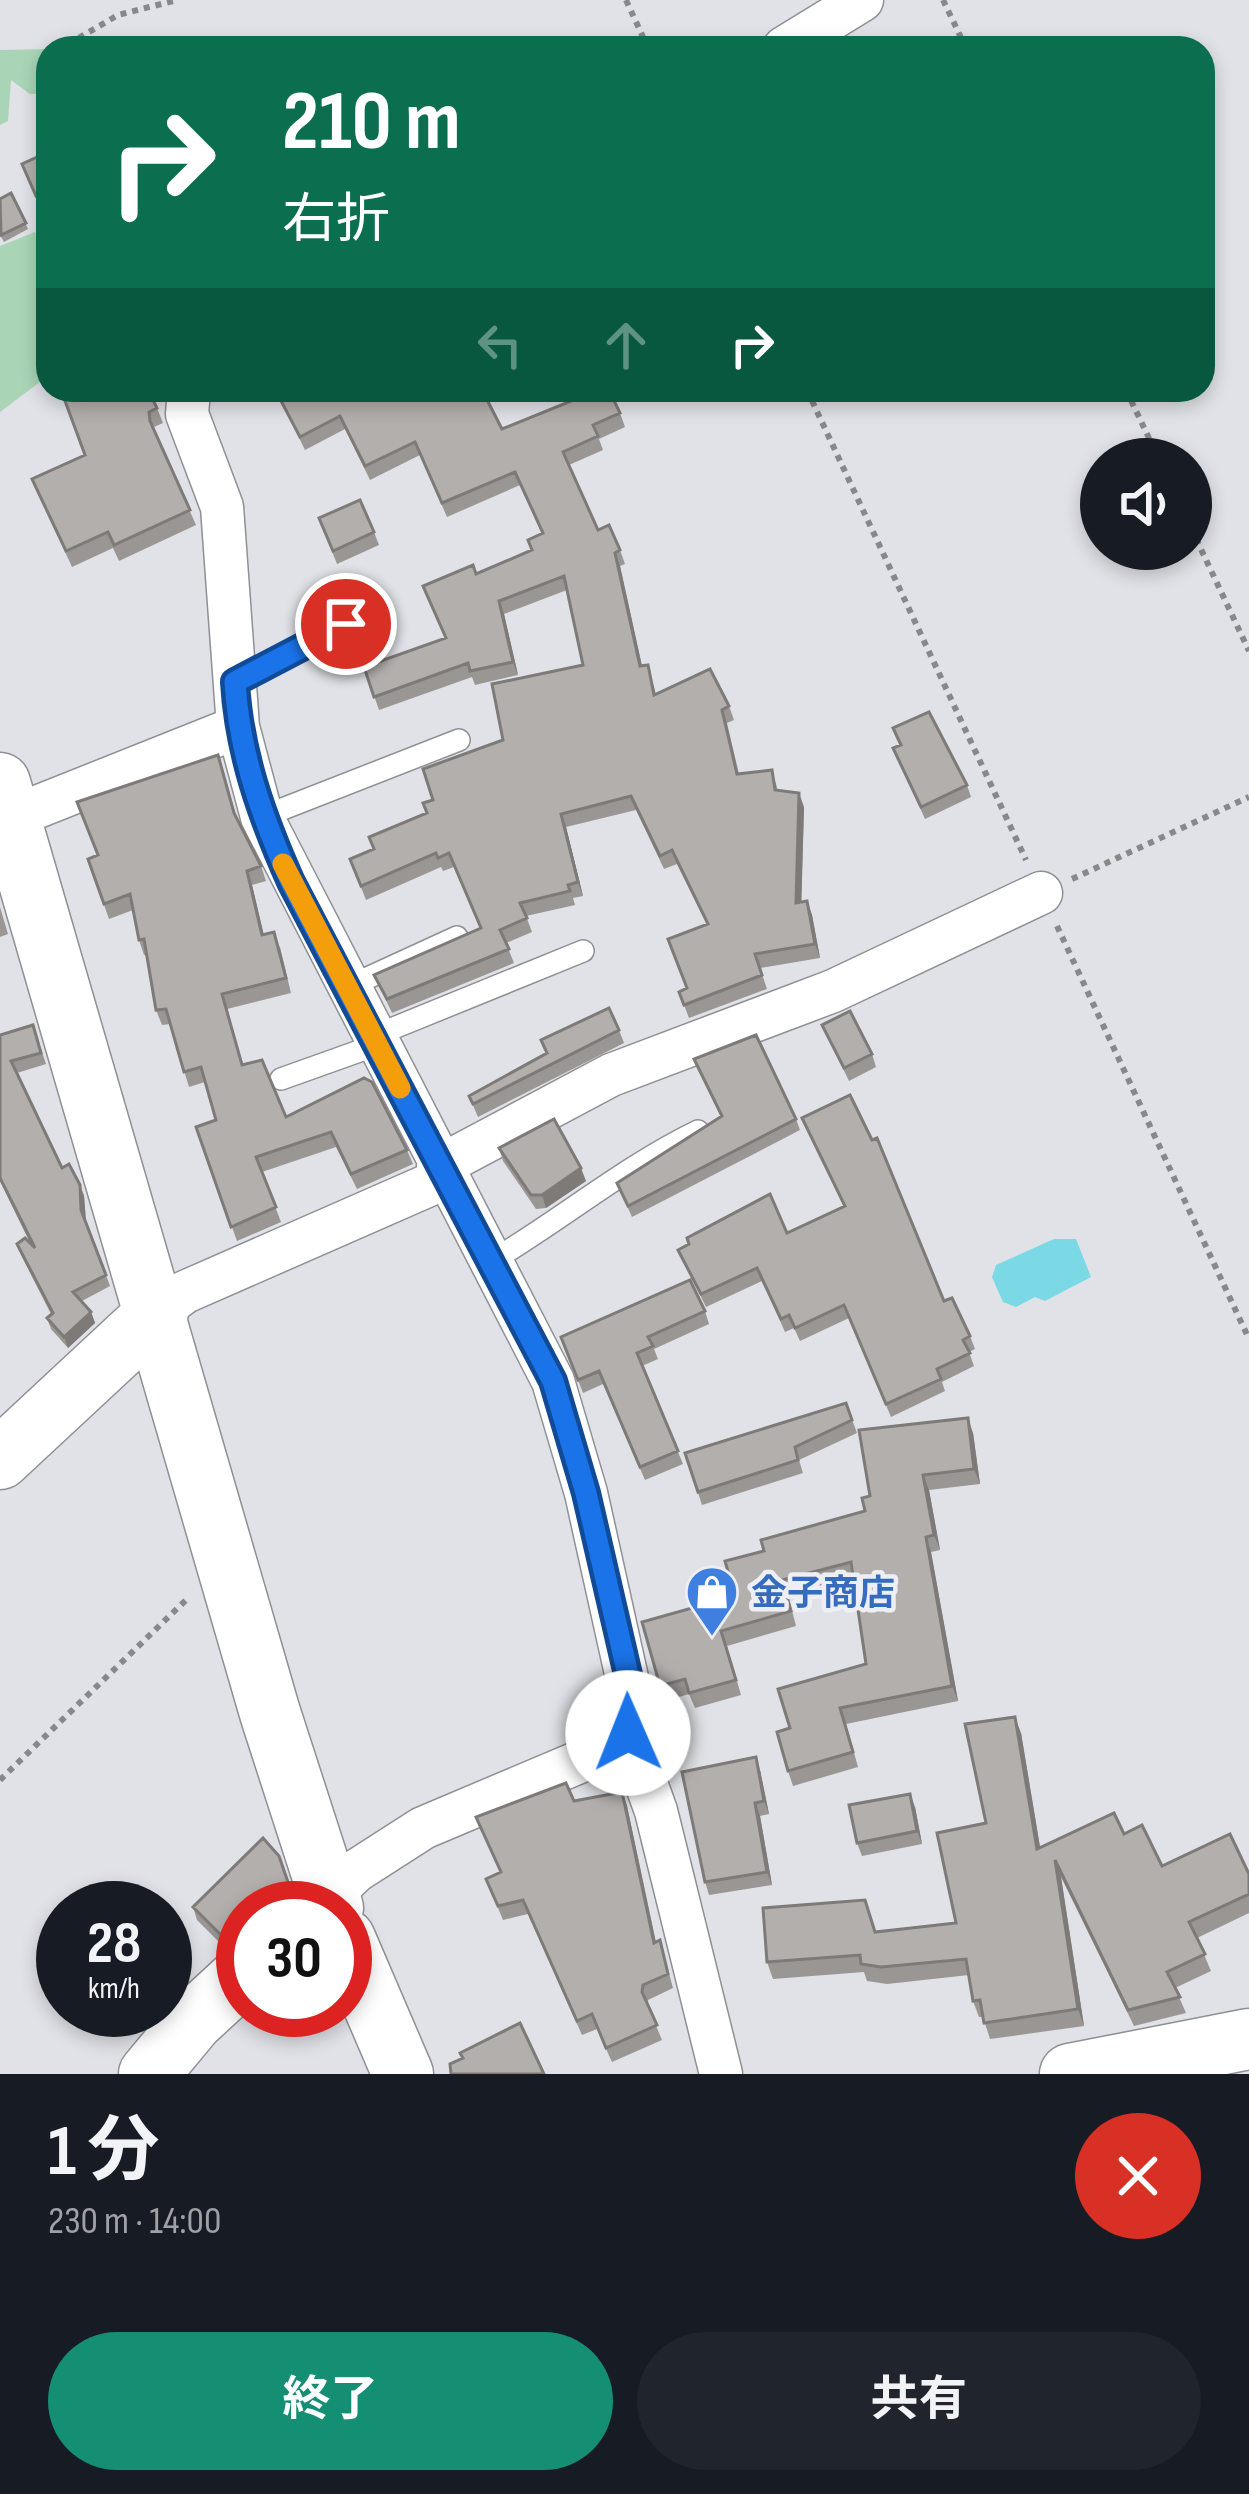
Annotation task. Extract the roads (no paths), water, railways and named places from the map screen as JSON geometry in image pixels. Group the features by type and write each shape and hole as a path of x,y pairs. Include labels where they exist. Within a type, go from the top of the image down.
{"street":[{"path":"804,36 862,0"},
{"path":"188,402 187,414 223,507 238,727 262,817 553,1381 586,1493 635,1714 617,1746 423,1828 356,1871 350,1881"},
{"path":"238,727 4,807 158,1312 321,1881"},
{"path":"0,1459 185,1292 442,1172 610,1075 833,991 1041,893"},
{"path":"628,1733 656,1811 721,2074"},
{"path":"149,2074 216,2000"},
{"path":"372,2005 403,2074"},
{"path":"1070,2074 1249,2039"}],"lane":[{"path":"235,682 346,624"},
{"path":"262,817 459,740"},
{"path":"348,987 457,937"},
{"path":"281,1079 583,950"},
{"path":"490,1262 601,1194 636,1161 698,1131"}],"water":[{"path":"1054,1239 1076,1239 1091,1277 1045,1301 1035,1297 1016,1307 1003,1302 992,1277 996,1265"}],"place":[{"name":"金子商店","path":"712,1638"}]}
